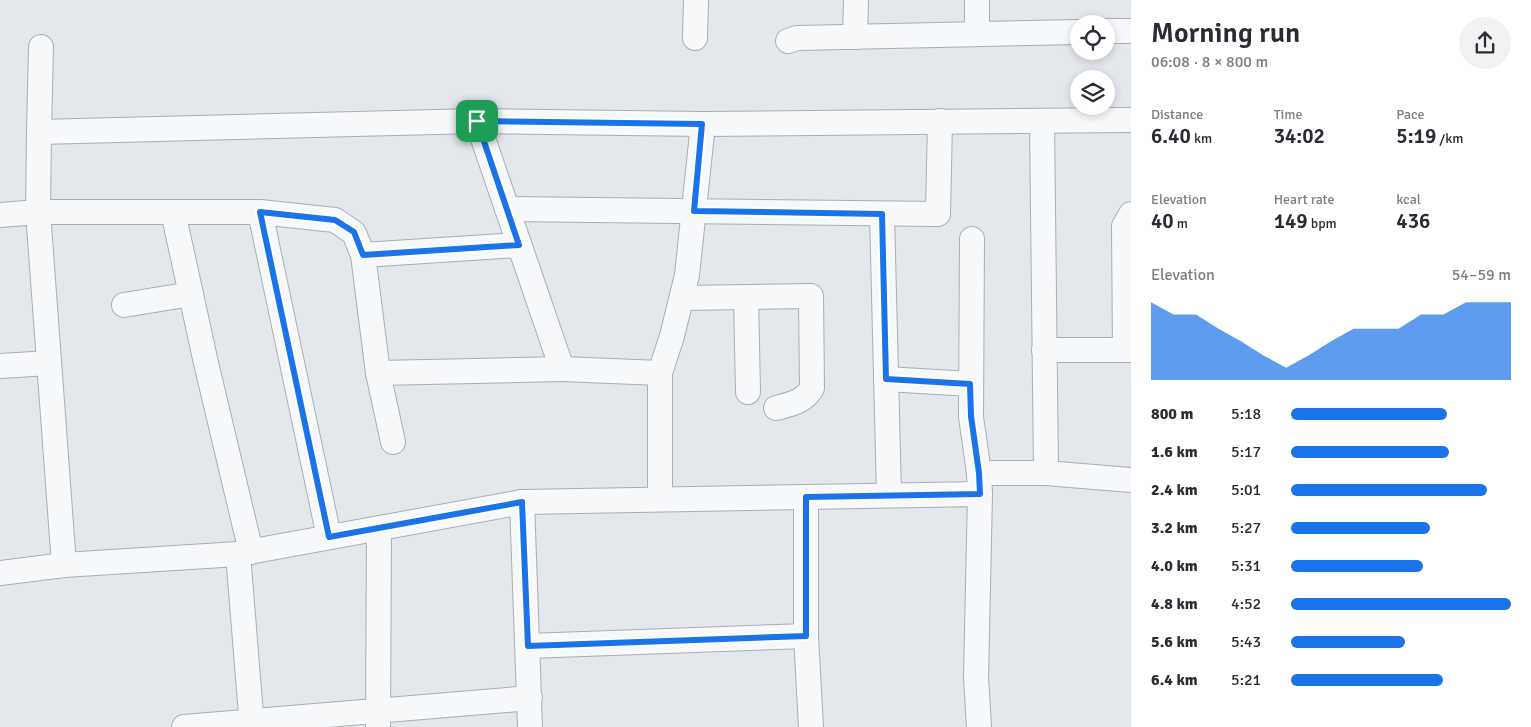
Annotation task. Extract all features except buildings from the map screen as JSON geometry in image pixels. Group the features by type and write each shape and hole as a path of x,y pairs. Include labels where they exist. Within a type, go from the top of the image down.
{"street":[{"path":"695,38 696,0"},
{"path":"855,36 856,0"},
{"path":"977,0 977,34"},
{"path":"1115,31 1131,31"},
{"path":"788,40 855,36 1070,32"},
{"path":"41,47 38,212 64,565"},
{"path":"1042,120 1046,472"},
{"path":"39,132 477,121 702,124 1131,120"},
{"path":"477,121 562,370"},
{"path":"506,208 938,214 940,122"},
{"path":"660,499 660,373 683,298 687,275 702,124"},
{"path":"0,215 38,212 260,212 335,220 354,232 363,255 378,373 393,442"},
{"path":"173,212 244,553 252,724"},
{"path":"260,212 329,537"},
{"path":"882,214 889,495"},
{"path":"1044,350 1128,350 1128,248 1124,226 1131,214"},
{"path":"972,239 971,416 980,483 976,677 979,727"},
{"path":"363,255 519,245"},
{"path":"124,305 191,294"},
{"path":"683,298 811,296 812,388 808,395 798,402 776,408"},
{"path":"746,297 748,392"},
{"path":"0,366 49,363"},
{"path":"378,373 562,370 660,373"},
{"path":"886,379 970,384"},
{"path":"0,573 64,565 244,553 522,502 889,495 1046,472 1131,480"},
{"path":"806,497 806,636 811,727"},
{"path":"522,502 530,727"},
{"path":"379,528 379,719"},
{"path":"528,646 806,636"},
{"path":"184,727 379,719 530,698"}],"route":[{"path":"477,121 702,124 694,211 882,214 886,379 970,384 971,416 980,494 806,497 806,636 528,646 522,502 329,537 260,212 335,220 354,232 363,255 519,245 477,121"}]}
